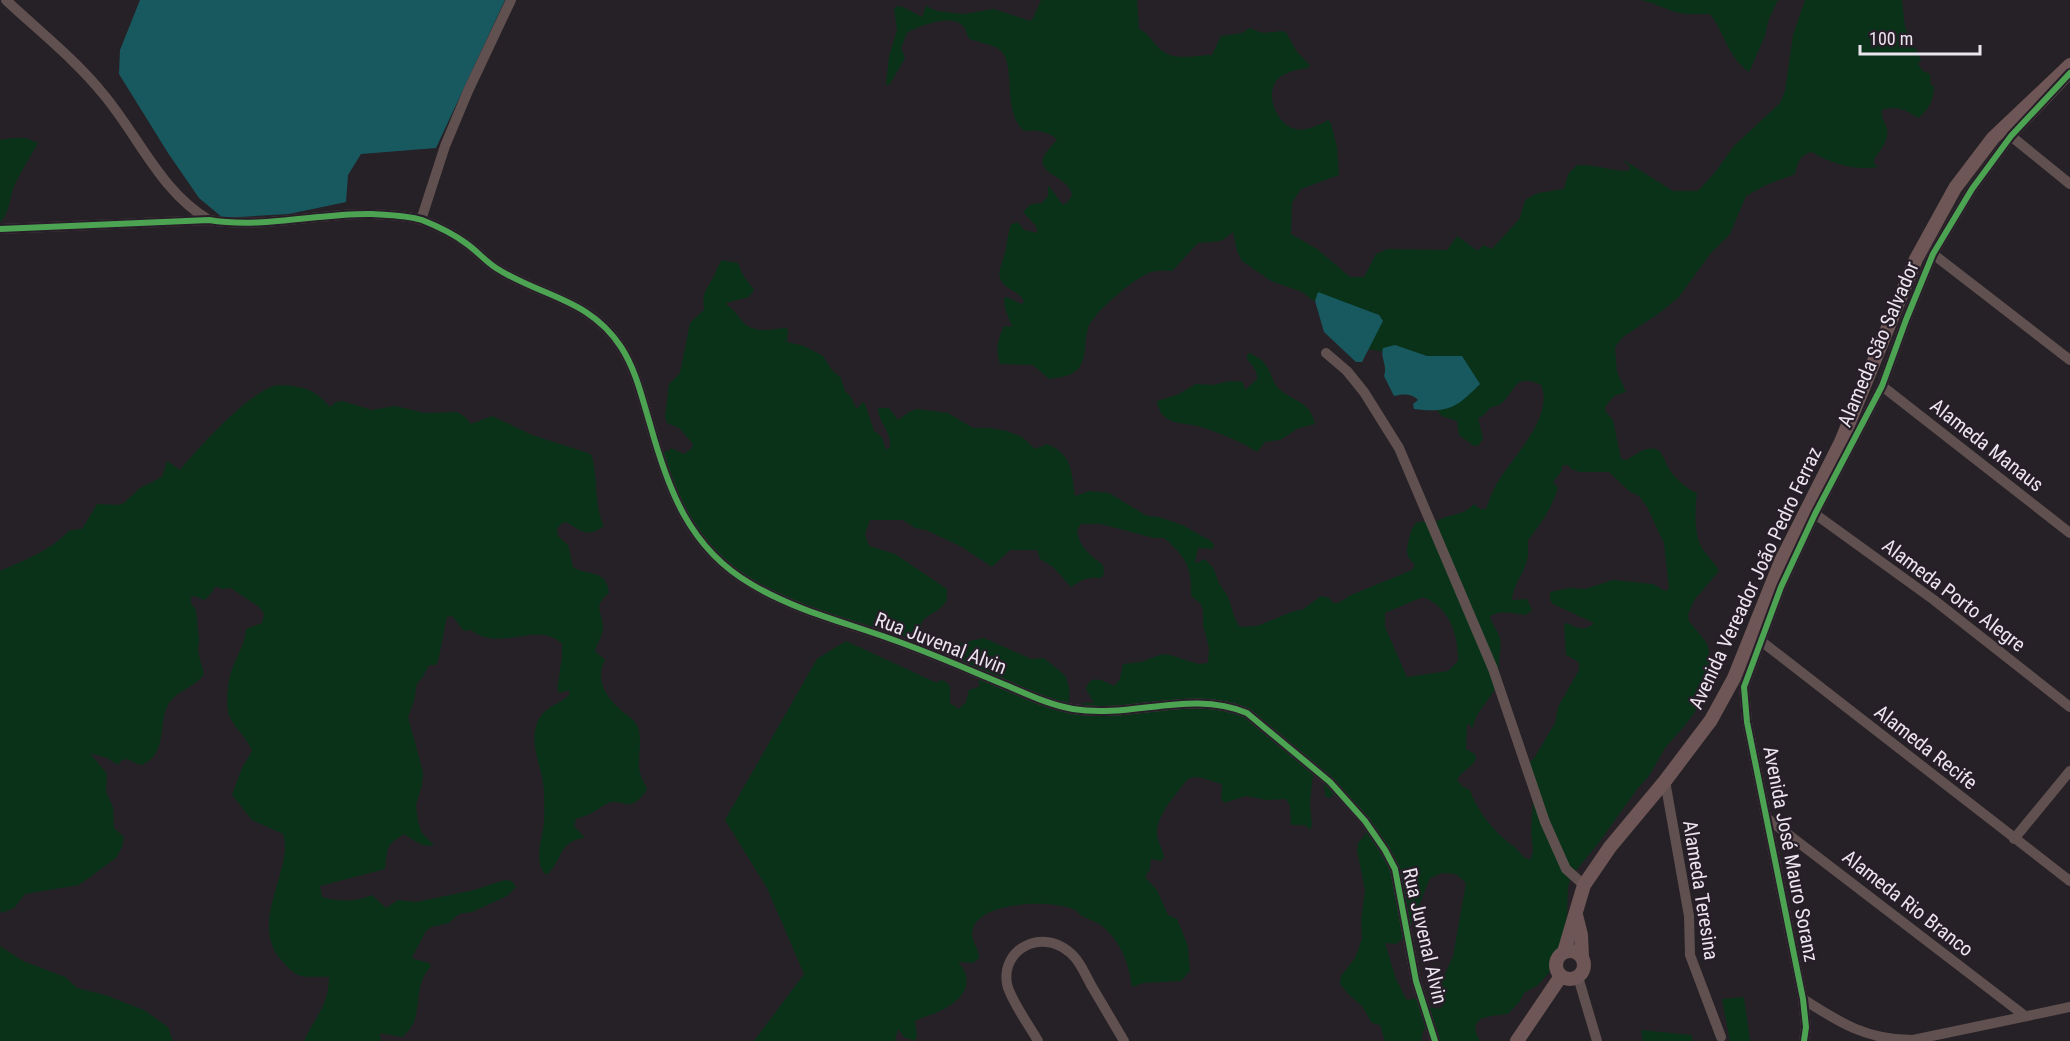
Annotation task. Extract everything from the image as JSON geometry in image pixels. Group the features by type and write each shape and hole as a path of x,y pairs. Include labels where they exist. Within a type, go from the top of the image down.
{"main road":[{"name":"Avenida Vereador João Pedro Ferraz","path":"1564,952 1584,885 1610,847 1665,781 1711,720 1734,678 1781,561 1841,442 1916,259 1950,198 1993,138 2070,65"},
{"name":"Avenida Vereador João Pedro Ferraz","path":"1576,915 1581,935 1582,956"},
{"path":"1574,951 1582,956 1584,970 1578,977 1569,980 1561,976 1556,963 1564,952 1574,951"},
{"path":"1517,1041 1561,976"}],"street":[{"path":"6,0 82,70 105,96 181,200 209,220"},
{"path":"421,220 445,146 511,0"},
{"name":"Alameda São Salvador","path":"1743,687 1781,587 1815,514 1882,386 1933,254 1972,189 2011,136 2070,73"},
{"path":"2011,136 2070,184"},
{"name":"Rua Juvenal Alvin","path":"0,229 209,220 241,224 356,214 396,215 421,220 465,243 495,267 586,311 608,330 621,346 632,366 661,464 674,496 706,549 752,585 786,601 891,639 1047,702 1074,709 1103,711 1182,704 1231,706 1247,713 1330,782 1365,821 1395,869 1416,981 1434,1041"},
{"path":"1933,254 2070,360"},
{"path":"1326,353 1347,371 1358,385 1399,448 1493,669 1545,822 1566,869 1584,885"},
{"name":"Alameda Manaus","path":"1882,386 2070,533"},
{"name":"Alameda Porto Alegre","path":"1815,514 1934,600 2070,706"},
{"name":"Alameda Recife","path":"1761,641 2070,881"},
{"name":"Avenida José Mauro Soranz","path":"1743,687 1747,722 1768,819 1810,1041"},
{"path":"2014,839 2070,771"},
{"name":"Alameda Teresina","path":"1665,781 1689,916 1690,955 1721,1037"},
{"name":"Alameda Rio Branco","path":"1768,819 2025,1016"},
{"path":"1038,1041 1007,987 1007,969 1010,960 1024,946 1044,941 1057,944 1069,951 1124,1041"},
{"path":"1578,977 1597,1041"},
{"path":"1803,999 1842,1024 1891,1040 1913,1040 2070,1006"},
{"name":"Avenida José Mauro Soranz","path":"1804,1041 1806,1028"}],"green space":[{"path":"1041,0 1137,0 1139,29 1164,52 1181,57 1212,55 1221,36 1242,33 1250,28 1262,33 1283,31 1287,34 1297,52 1310,65 1307,68 1287,73 1277,80 1272,93 1274,107 1281,120 1292,128 1300,130 1310,128 1328,120 1331,123 1337,147 1339,175 1301,189 1292,203 1291,234 1317,249 1350,277 1364,277 1376,254 1388,249 1447,250 1457,236 1478,251 1483,245 1492,249 1520,218 1525,200 1538,193 1564,189 1568,174 1577,165 1629,171 1630,167 1622,159 1673,191 1698,191 1734,146 1780,103 1785,91 1793,35 1805,0 1902,0 1905,27 1921,60 1918,64 1923,71 1930,74 1931,86 1934,85 1932,99 1926,111 1919,118 1897,108 1882,110 1888,133 1886,141 1874,160 1874,164 1879,167 1844,166 1812,152 1802,157 1795,174 1766,185 1746,196 1730,234 1710,254 1679,297 1623,337 1615,347 1617,372 1626,392 1614,396 1605,407 1613,420 1621,459 1627,460 1645,450 1656,450 1662,454 1675,476 1697,493 1696,531 1700,545 1719,571 1695,599 1688,614 1689,621 1706,642 1711,676 1703,700 1687,723 1665,748 1649,776 1571,877 1561,945 1548,974 1538,985 1524,993 1508,1014 1487,1017 1478,1022 1476,1033 1480,1041 1435,1041 1426,1029 1423,1031 1421,1041 1385,1041 1380,1025 1372,1023 1362,1006 1340,984 1341,976 1355,958 1362,939 1361,921 1365,890 1357,850 1358,843 1366,831 1363,824 1334,794 1329,798 1325,796 1324,782 1313,774 1310,830 1305,825 1291,825 1290,806 1286,799 1267,800 1246,796 1224,803 1221,798 1222,784 1199,777 1186,781 1167,806 1160,820 1157,835 1164,857 1161,861 1151,859 1150,869 1145,877 1157,890 1168,915 1177,919 1188,946 1190,971 1181,981 1143,983 1132,987 1122,951 1106,929 1075,910 1065,907 1051,904 1019,905 990,912 979,919 972,932 979,958 973,963 958,962 966,975 966,988 953,1004 915,1021 917,1036 915,1041 904,1037 898,1029 895,1041 754,1041 804,974 767,888 725,820 817,659 846,641 937,683 940,680 945,681 950,686 950,703 959,709 966,702 969,690 979,687 979,680 959,656 956,644 984,638 1031,659 1044,658 1060,671 1069,687 1068,709 1082,708 1083,703 1094,703 1086,689 1088,684 1098,680 1114,686 1120,679 1123,664 1141,662 1162,654 1198,664 1208,663 1209,648 1203,625 1203,610 1200,603 1191,596 1189,570 1178,551 1164,538 1154,538 1101,524 1081,524 1077,530 1083,546 1103,565 1104,574 1101,578 1085,579 1071,587 1053,567 1040,559 1037,550 1010,550 992,567 962,547 926,530 915,528 903,520 870,520 865,534 869,546 895,554 947,589 945,602 922,622 922,633 926,642 922,645 901,635 802,606 746,586 702,547 658,453 669,451 671,448 684,454 692,448 693,444 679,428 667,423 665,417 669,384 680,373 690,323 704,310 705,292 722,260 738,263 743,275 754,290 749,297 726,303 727,305 744,323 754,329 786,328 788,330 787,342 804,346 823,356 832,370 841,378 845,391 856,408 862,402 865,404 874,431 882,437 886,450 890,447 890,441 878,408 889,408 898,420 917,409 948,413 973,428 1007,431 1022,437 1035,449 1047,444 1056,448 1069,465 1075,496 1089,491 1109,493 1147,516 1159,517 1182,525 1211,541 1214,545 1213,549 1198,548 1195,562 1204,559 1212,567 1240,627 1257,626 1302,610 1321,596 1329,598 1333,603 1338,603 1351,595 1412,570 1415,565 1408,557 1407,550 1413,526 1422,522 1434,523 1464,511 1474,504 1480,509 1486,509 1495,487 1528,438 1542,411 1544,398 1541,385 1526,381 1517,384 1502,403 1478,418 1483,438 1479,445 1474,446 1459,435 1457,421 1442,416 1438,412 1437,403 1416,356 1367,349 1326,301 1312,300 1302,292 1271,281 1242,261 1237,251 1233,232 1221,241 1198,243 1172,271 1158,271 1142,276 1115,297 1088,328 1082,364 1072,373 1049,379 1033,365 1000,364 997,349 1000,335 1004,326 1012,327 1004,298 1007,297 1021,304 1024,302 1019,295 1003,283 1000,276 1010,227 1018,222 1024,230 1038,233 1036,226 1023,212 1031,204 1042,203 1048,196 1048,185 1063,205 1072,195 1066,184 1045,169 1043,164 1044,156 1057,139 1042,132 1024,131 1013,111 1009,74 1003,54 997,48 969,39 964,27 958,22 935,22 907,33 901,48 905,58 890,84 886,85 889,56 897,30 894,9 897,6 922,17 926,6 937,11 964,14 994,9 1030,21","holes":["1563,465 1568,465 1571,469 1580,472 1609,472 1629,491 1639,496 1647,507 1664,543 1669,589 1665,591 1653,584 1613,580 1585,589 1569,588 1550,592 1550,600 1553,604 1594,623 1588,628 1577,628 1567,623 1564,624 1566,655 1579,662 1579,670 1558,707 1555,723 1534,758 1524,768 1533,800 1531,831 1533,852 1530,860 1493,828 1477,806 1470,790 1463,787 1457,780 1476,759 1475,754 1466,749 1467,724 1472,729 1477,715 1500,682 1500,638 1490,617 1502,613 1526,615 1532,610 1527,599 1512,600 1513,595 1527,561 1528,540 1542,522 1553,502 1558,488 1553,482 1561,472","1423,597 1440,608 1451,623 1458,661 1448,671 1407,677 1385,627 1385,613","1442,873 1456,874 1466,883 1453,956 1442,981 1445,998 1443,1006 1439,1009 1428,1007 1414,998 1406,999 1396,979 1385,943 1396,944 1409,934 1430,878"]},
{"path":"1641,0 1778,0 1749,72 1731,52 1710,14 1679,13"},
{"path":"26,138 38,143 16,182 4,218 0,222 0,140"},
{"path":"1250,353 1264,362 1279,389 1305,406 1313,416 1315,424 1299,428 1280,440 1265,442 1257,452 1223,435 1173,421 1162,414 1157,401 1177,395 1196,384 1243,382 1245,390 1257,379 1256,371 1247,359"},
{"path":"277,385 307,389 330,407 342,401 372,410 395,406 425,413 457,412 471,424 492,416 532,435 591,454 598,509 604,526 589,533 566,522 557,529 558,536 568,545 573,567 601,576 607,585 609,593 599,605 603,628 595,651 605,660 601,675 607,695 633,719 640,735 639,770 647,789 645,793 631,804 611,802 576,819 574,826 585,838 577,839 566,846 553,868 545,874 541,868 539,855 544,818 543,784 534,739 541,716 569,695 569,690 560,693 557,690 562,644 553,637 542,635 494,639 471,630 464,631 452,616 447,617 438,661 436,665 429,665 417,684 408,717 423,772 416,805 418,822 422,833 434,845 422,844 404,834 393,841 388,848 385,869 320,886 322,897 347,900 372,895 386,908 398,900 416,902 474,890 505,880 512,881 516,887 507,896 472,912 459,914 449,923 431,927 426,931 412,957 429,963 431,966 421,984 414,1020 410,1029 402,1037 380,1033 381,1041 304,1041 324,1003 329,977 304,977 296,974 285,964 273,947 269,931 270,914 283,863 285,848 283,834 252,820 232,795 242,768 252,751 229,715 227,704 230,676 246,629 262,623 264,614 259,607 231,588 222,589 216,586 204,600 195,596 191,597 191,603 196,610 198,652 204,674 196,683 171,700 165,712 156,753 142,765 127,759 122,760 118,765 107,758 90,753 107,774 106,792 113,807 114,828 124,837 116,858 79,885 25,894 14,908 2,913 0,911 0,571 46,549 70,530 82,529 97,504 124,503 140,488 162,477 167,461 180,470 239,408 266,389"},
{"path":"0,946 23,961 65,977 77,988 105,995 144,1010 168,1027 173,1041 0,1041"},
{"path":"1744,997 1750,1041 1730,1041 1722,999"},
{"path":"1641,1030 1691,1035 1693,1041 1643,1041"}],"water":[{"path":"140,0 505,0 436,148 361,154 348,175 346,202 289,214 223,218 199,198 119,74 120,50"},
{"path":"1318,292 1379,315 1383,321 1362,362 1356,362 1324,332 1315,301"},
{"path":"1395,345 1427,356 1462,356 1480,384 1458,404 1451,407 1436,410 1414,409 1413,404 1418,400 1410,395 1394,396 1384,376 1383,348"}],"cycle path":[{"path":"1804,1041 1806,1027 1803,999 1747,722 1744,687 1781,587 1815,514 1882,386 1933,254 1972,189 2011,136 2070,73"},
{"path":"0,229 209,220 250,223 372,214 416,218 462,240 496,268 579,308 608,331 621,347 635,375 665,471 684,515 712,553 751,584 784,601 906,644 1064,707 1095,711 1204,704 1226,706 1247,713 1330,782 1365,821 1385,850 1395,869 1416,981 1435,1041"}]}
